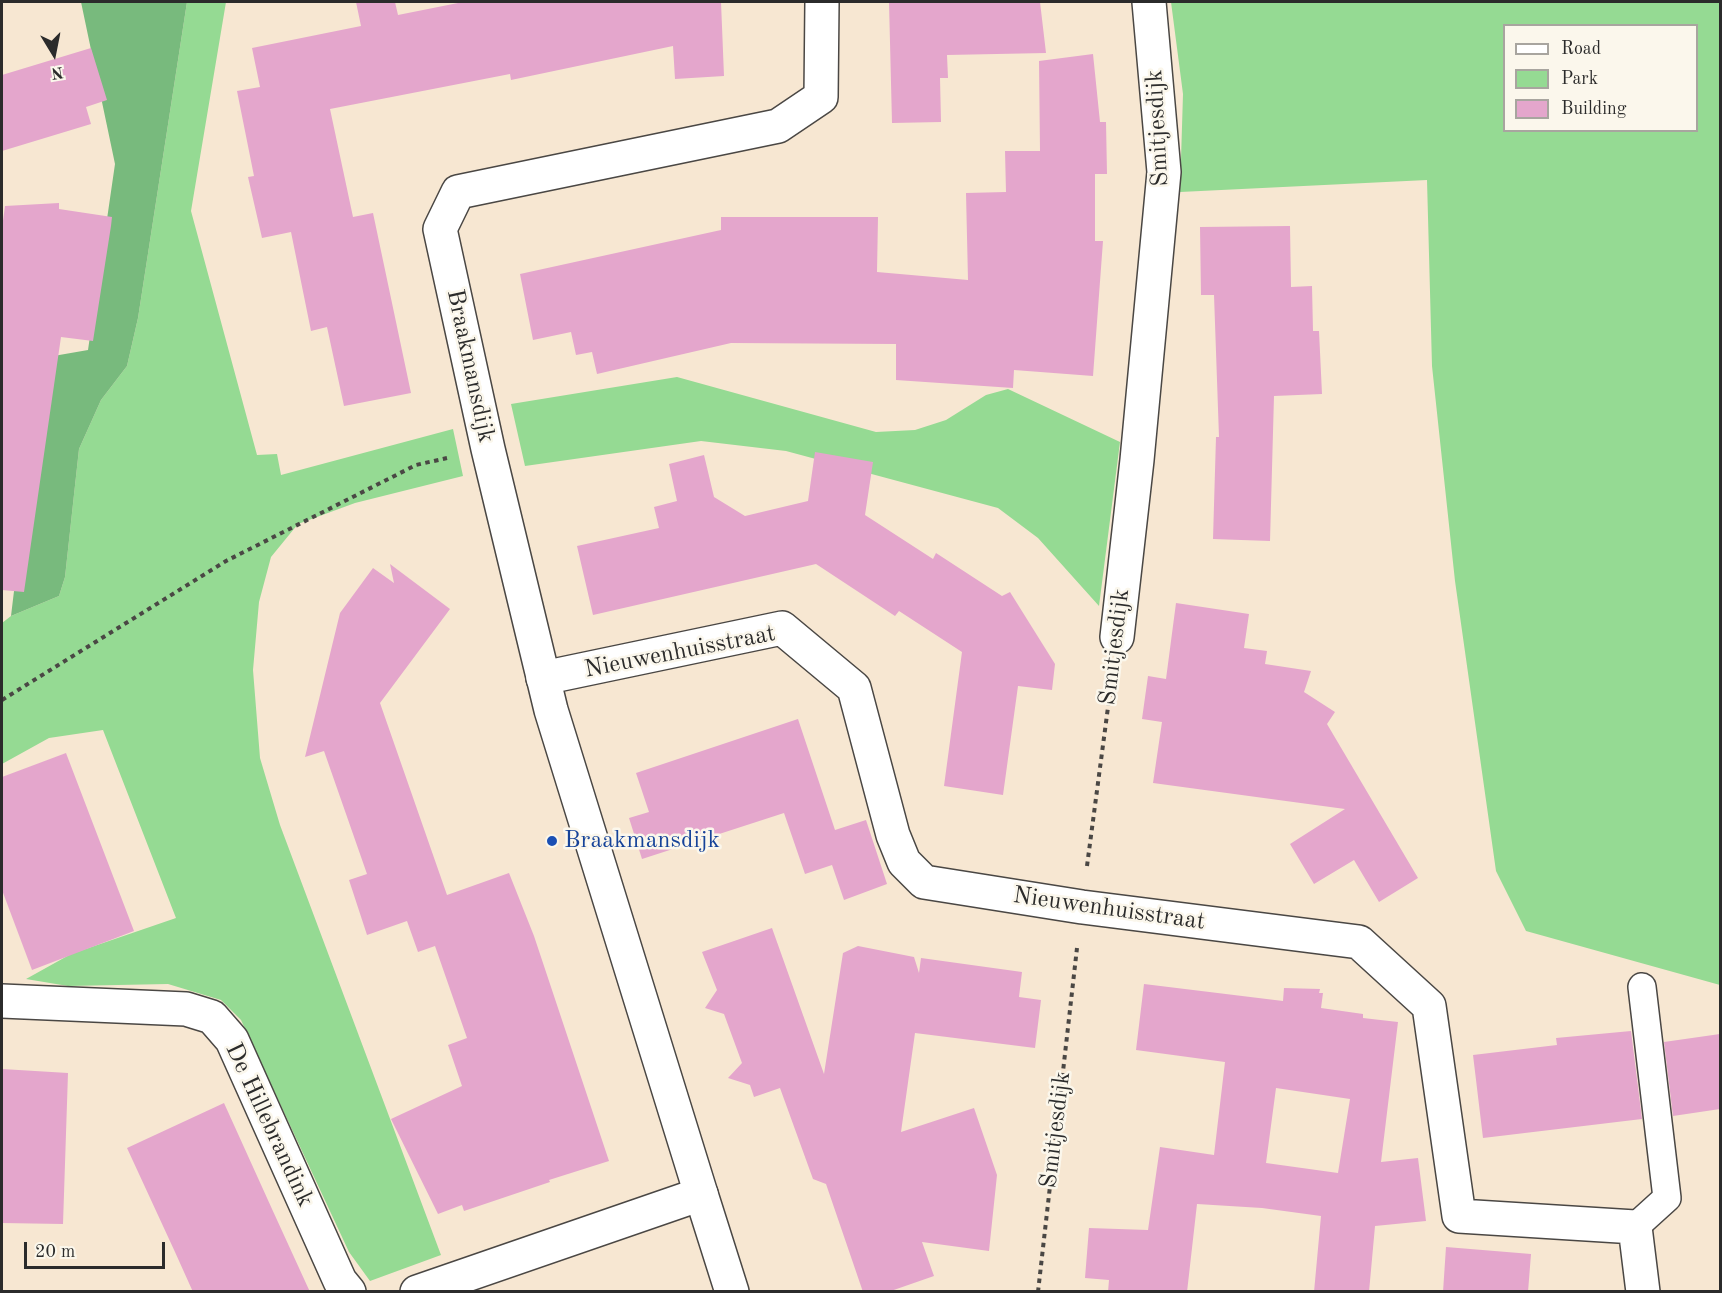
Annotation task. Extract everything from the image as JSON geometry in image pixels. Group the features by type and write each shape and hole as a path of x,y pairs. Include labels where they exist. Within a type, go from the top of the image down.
{"street":[{"name":"Braakmansdijk","path":"701,1194 551,710 488,449 440,229 459,192 778,126 821,97 822,2"},
{"name":"Smitjesdijk","path":"1117,638 1138,448 1164,172 1149,2"},
{"name":"Nieuwenhuisstraat","path":"543,678 782,628 854,688 893,835 904,862 924,882 1082,907 1359,942 1429,1006 1459,1216 1635,1227"},
{"name":"De Hillebrandink","path":"4,995 186,1009 212,1017 232,1040 340,1281 349,1292"},
{"path":"417,1292 701,1194 732,1292"},
{"path":"1635,1227 1643,1292"}],"lane":[{"path":"1635,1227 1667,1198 1642,987"}],"path":[{"path":"2,700 226,561 416,465 488,449"},
{"name":"Smitjesdijk","path":"1038,1292 1082,907 1117,638"}],"green space":[{"path":"81,2 187,2 138,318 127,366 101,400 79,449 65,577 59,596 11,616 42,358 88,350 115,164"},
{"path":"187,2 226,2 191,211 257,455 277,454 281,475 453,429 463,476 355,503 298,524 271,557 259,602 253,670 260,758 280,825 441,1255 370,1281 349,1252 241,1020 221,1000 168,984 68,986 26,979 71,954 176,918 103,730 49,738 2,764 2,623 11,616 59,596 65,577 79,449 101,400 127,366 138,318"},
{"path":"1171,2 1720,2 1720,985 1526,931 1496,871 1455,581 1432,366 1427,180 1180,192 1183,94"},
{"path":"677,377 876,432 915,430 946,420 986,395 1008,389 1120,442 1099,606 1038,538 998,508 786,451 701,441 525,466 511,404"}],"building":[{"path":"356,2 395,2 398,15 463,2 721,2 724,76 675,79 673,46 511,80 510,74 330,109 353,217 373,213 411,393 344,406 327,327 311,331 291,232 262,238 248,177 254,176 237,91 260,87 252,48 361,26"},
{"path":"889,2 1040,2 1046,53 947,55 948,78 940,78 941,122 892,123"},
{"path":"91,48 107,100 86,107 91,124 2,151 2,75"},
{"path":"1093,54 1100,122 1106,122 1107,174 1095,174 1095,241 1103,241 1093,376 1014,370 1013,388 896,380 896,344 731,343 597,374 592,352 576,355 571,332 533,340 520,274 721,230 721,217 878,217 877,272 968,280 966,193 1006,192 1005,151 1040,151 1039,61"},
{"path":"59,203 59,209 112,217 111,226 93,341 61,337 24,592 2,590 2,228 5,206"},
{"path":"1290,226 1291,287 1312,286 1313,331 1319,331 1322,394 1274,396 1270,541 1213,539 1216,437 1219,437 1214,295 1201,295 1200,227"},
{"path":"815,452 873,462 865,515 933,559 936,553 1002,596 1010,592 1055,664 1052,690 1018,686 1003,795 944,786 962,652 899,611 895,616 816,564 593,615 577,546 659,528 654,507 677,501 669,464 704,455 714,497 745,516 808,501"},
{"path":"390,564 450,609 380,703 447,895 509,873 534,936 609,1161 464,1211 462,1205 438,1214 391,1119 462,1086 448,1045 467,1038 435,946 418,952 407,921 367,935 349,880 367,874 324,751 305,757 340,613 373,568 394,583"},
{"path":"1176,603 1249,614 1244,648 1267,651 1265,664 1311,671 1304,692 1335,712 1327,724 1418,878 1379,902 1354,860 1314,884 1290,844 1345,809 1153,783 1162,722 1142,719 1148,676 1166,679"},
{"path":"798,719 835,830 866,820 887,884 844,900 832,865 805,874 784,813 642,859 629,818 649,812 636,773"},
{"path":"66,753 134,931 32,970 2,890 2,777"},
{"path":"772,928 824,1074 843,953 858,946 914,957 919,973 921,958 1022,972 1019,997 1041,1000 1035,1048 915,1033 901,1132 974,1108 997,1175 989,1251 922,1242 934,1276 888,1292 863,1292 826,1184 813,1179 780,1088 754,1097 750,1085 728,1078 742,1063 724,1014 705,1008 717,990 702,952"},
{"path":"1144,984 1283,1001 1284,988 1320,989 1319,993 1323,993 1321,1008 1363,1014 1363,1018 1398,1022 1381,1162 1418,1158 1426,1221 1375,1226 1369,1292 1314,1292 1321,1216 1262,1208 1197,1204 1187,1292 1108,1292 1109,1280 1085,1278 1089,1228 1148,1230 1160,1147 1214,1155 1225,1062 1136,1050","holes":["1276,1088 1350,1099 1338,1173 1266,1163"]},
{"path":"1631,1031 1642,1119 1483,1138 1473,1055 1557,1045 1556,1038"},
{"path":"1720,1034 1720,1109 1673,1116 1664,1042"},
{"path":"2,1069 68,1073 63,1224 2,1223"},
{"path":"224,1103 310,1292 193,1292 127,1148"},
{"path":"1446,1247 1531,1254 1528,1292 1443,1292"}],"place":[{"name":"Braakmansdijk","path":"552,841"}]}
